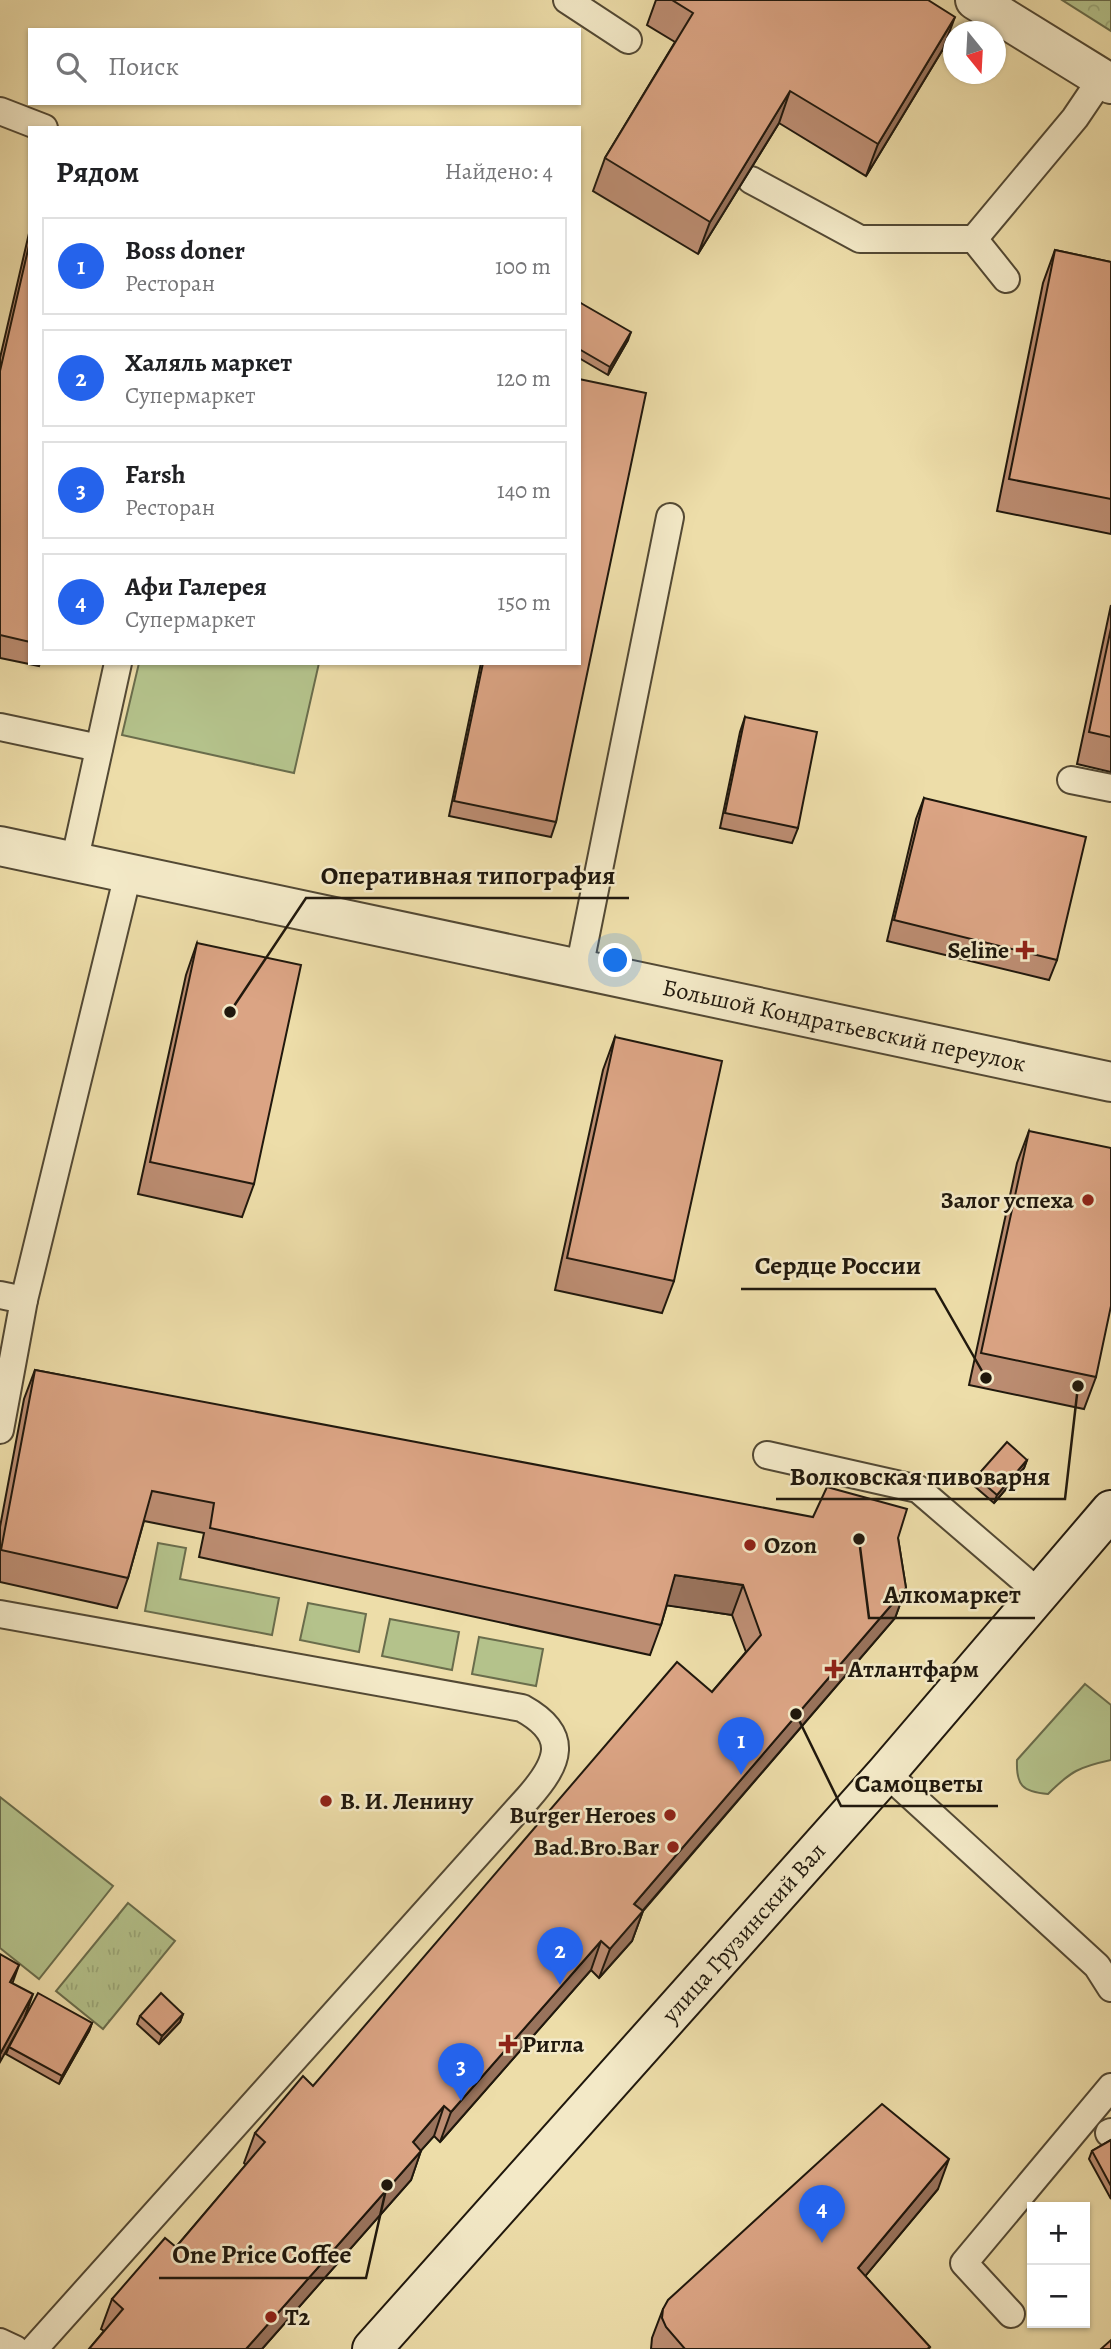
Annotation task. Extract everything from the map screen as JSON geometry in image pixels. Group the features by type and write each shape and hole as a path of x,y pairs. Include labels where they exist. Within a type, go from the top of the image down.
{"street":[{"path":"975,0 1107,81"},
{"name":"Большой Кондратьевский переулок","path":"0,846 1111,1082"},
{"name":"улица Грузинский Вал","path":"372,2349 886,1773 1111,1510"}],"lane":[{"path":"567,0 628,40"},
{"path":"974,239 1107,81"},
{"path":"0,111 39,126"},
{"path":"751,180 860,239 974,239"},
{"path":"974,239 1006,279"},
{"path":"579,969 670,517"},
{"path":"74,863 118,665"},
{"path":"0,727 99,748"},
{"path":"1071,780 1111,788"},
{"path":"0,1430 12,1298 128,874"},
{"path":"767,1455 918,1489 1039,1593"},
{"path":"0,1614 514,1705 535,1714 548,1727 556,1757 550,1771 528,1798 34,2349"},
{"path":"886,1773 1106,1968"},
{"path":"1011,2314 964,2263 1111,2087"},
{"path":"0,2342 15,2349"}],"green space":[{"path":"1062,0 1111,0 1111,31"},
{"path":"139,665 319,665 294,773 122,735"},
{"path":"158,1543 186,1548 180,1579 279,1598 272,1635 145,1611"},
{"path":"308,1603 366,1614 359,1652 300,1640"},
{"path":"390,1619 459,1632 452,1670 382,1656"},
{"path":"479,1637 543,1649 536,1686 472,1674"},
{"path":"1085,1684 1111,1705 1111,1760 1076,1771 1048,1794 1027,1789 1022,1786 1018,1776 1017,1760"},
{"path":"0,1797 113,1886 39,1979 0,1948"},
{"path":"128,1903 175,1941 103,2029 56,1991"}],"building":[{"path":"672,0 928,0 955,17 953,21 943,21 943,37 878,144 790,91 710,222 605,158 693,13"},
{"path":"28,250 28,642 0,635 0,371"},
{"path":"1055,250 1111,262 1111,499 1009,479"},
{"path":"581,303 631,332 610,367 581,350"},
{"path":"581,379 646,393 556,822 454,801 483,665 581,665"},
{"path":"1111,628 1111,737 1089,732"},
{"path":"745,717 817,732 798,828 725,813"},
{"path":"924,798 1086,837 1057,960 894,920"},
{"path":"197,943 301,965 254,1184 150,1162"},
{"path":"615,1037 722,1061 674,1281 567,1258"},
{"path":"1029,1131 1111,1148 1111,1306 1096,1377 981,1353"},
{"path":"35,1370 813,1517 827,1487 907,1509 898,1538 906,1588 634,1904 643,1911 610,1949 601,1941 451,2112 444,2106 413,2142 421,2151 246,2349 89,2349 123,2309 112,2299 165,2238 176,2247 265,2142 255,2133 303,2076 313,2086 677,1662 712,1692 761,1635 743,1585 675,1575 661,1625 210,1528 214,1503 152,1491 128,1578 1,1550"},
{"path":"1007,1442 1027,1460 997,1495 976,1477"},
{"path":"0,1954 19,1965 10,1982 33,1994 0,2054"},
{"path":"38,1993 92,2023 62,2076 9,2047"},
{"path":"161,1993 183,2014 162,2036 140,2016"},
{"path":"882,2104 949,2159 858,2268 930,2347 685,2349 666,2327 662,2318 668,2300"},
{"path":"1111,2140 1111,2186 1092,2151"},
{"path":"1111,2340 1111,2349 1101,2349"}],"place":[{"name":"Seline","path":"1025,950"},
{"name":"Оперативная типография","path":"230,1012"},
{"name":"Залог успеха","path":"1088,1200"},
{"name":"Сердце России","path":"986,1378"},
{"name":"Волковская пивоварня","path":"1078,1386"},
{"name":"Алкомаркет","path":"859,1539"},
{"name":"Ozon","path":"750,1545"},
{"name":"Атлантфарм","path":"834,1669"},
{"name":"Самоцветы","path":"796,1714"},
{"name":"Boss doner","path":"741,1775"},
{"name":"В. И. Ленину","path":"326,1801"},
{"name":"Burger Heroes","path":"670,1815"},
{"name":"Bad.Bro.Bar","path":"673,1847"},
{"name":"Халяль маркет","path":"560,1985"},
{"name":"Ригла","path":"508,2044"},
{"name":"Farsh","path":"461,2101"},
{"name":"One Price Coffee","path":"387,2185"},
{"name":"Афи Галерея","path":"822,2243"},
{"name":"T2","path":"271,2317"}]}
